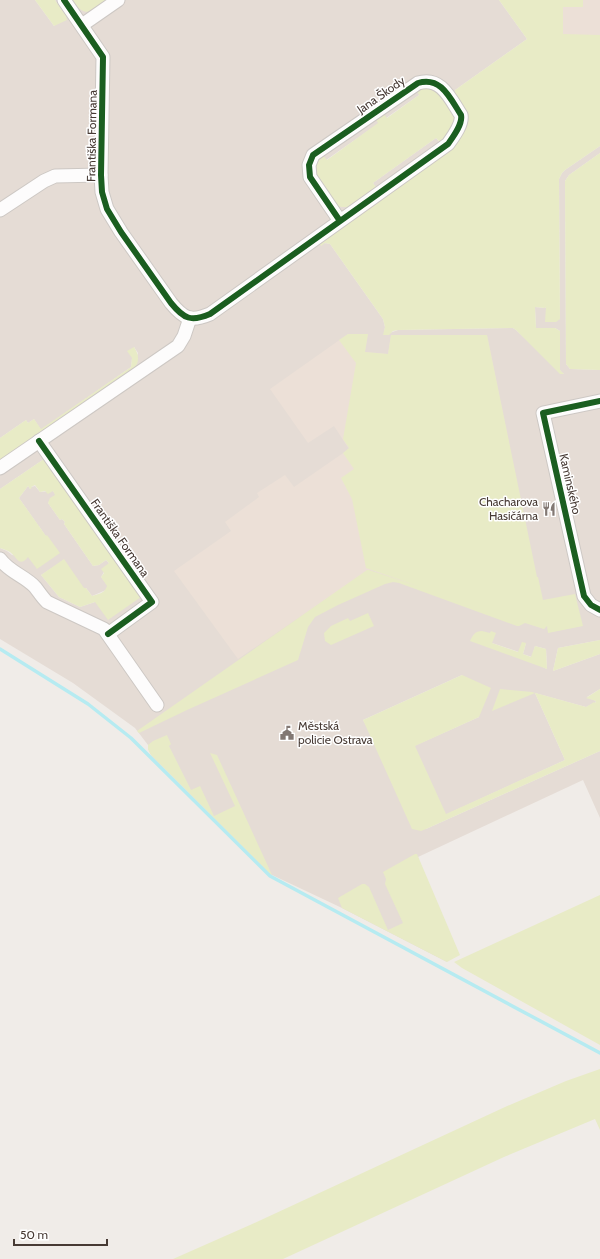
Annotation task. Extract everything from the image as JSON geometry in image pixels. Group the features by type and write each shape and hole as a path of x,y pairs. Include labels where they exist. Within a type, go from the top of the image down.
{"street":[{"name":"Františka Formana","path":"64,0 103,58 101,175 102,192 108,209 121,232 171,303 180,314 190,318"},
{"path":"82,25 118,0"},
{"name":"Jana Škody","path":"190,318 200,318 210,314 448,144 461,122 461,118 449,88 430,81 418,83 313,155 309,165 310,177 340,221"},
{"path":"0,210 44,181 55,176 101,175"},
{"path":"0,468 178,346 184,336 190,318"},
{"name":"Kaminského","path":"600,401 543,413 584,596 591,605 600,610"},
{"name":"Františka Formana","path":"39,441 152,602 108,634"},
{"path":"0,559 10,569 35,587 47,602 104,629 157,705"}],"shaded area":[{"path":"0,0 35,0 54,26 66,16 55,0 499,0 527,39 455,90 455,98 469,119 452,149 325,243 330,244 383,319 385,327 384,335 398,330 513,328 564,374 560,370 560,331 555,328 536,328 535,307 546,307 546,320 560,319 559,179 565,170 600,146 600,153 569,175 565,181 566,364 570,369 600,370 600,640 558,648 553,671 600,654 600,689 587,697 596,701 595,703 586,707 535,693 565,760 445,815 414,746 479,717 462,675 363,720 426,829 600,751 600,818 583,780 418,857 447,962 342,908 270,874 151,755 148,745 135,728 73,683 0,639 0,548 12,555 28,557 55,547 53,547 39,526 37,526 38,525 19,498 28,486 30,489 31,487 35,486 40,492 53,491 56,495 51,498 48,503 60,520 62,519 65,522 64,524 93,566 99,565 106,560 109,563 101,577 108,586 106,590 92,596 86,588 83,589 64,560 41,575 59,597 80,607 95,602 140,597 44,459 0,489 0,463 132,371 138,353 134,347 131,367 41,430 34,419 28,423 26,420 0,438","holes":["419,95 441,144 436,138 373,183 377,189 318,156 321,154 326,160 379,123 381,111 386,118","490,633 492,643 519,652 526,643 523,654 532,657 535,646 546,649 547,669 473,635"]},
{"path":"507,0 600,0 600,117"},
{"path":"348,334 368,334 365,352 388,354 391,335 487,335 546,626 544,629 369,570 238,659 174,571 231,531 225,522 259,497 257,493 285,475 294,487 349,449 334,426 308,443 270,389"}],"green space":[{"path":"35,0 55,0 66,16 67,20 54,26"},
{"path":"72,0 110,0 90,12 86,12 81,10"},
{"path":"499,0 583,0 583,7 563,7 563,34 600,35 600,146 565,170 559,179 560,319 556,322 545,322 546,307 535,307 536,328 555,328 560,331 560,370 564,374 560,374 513,328 398,330 393,331 389,335 383,335 385,327 383,319 330,244 325,243 321,246 319,243 452,149 469,119 455,98 455,90 527,39"},
{"path":"418,86 436,89 451,109 456,120 442,144 436,138 373,183 378,190 351,207 342,207 334,204 315,177 314,162 321,153 327,160 378,123 374,117 381,111 387,118 419,95 415,88"},
{"path":"600,153 600,370 570,369 566,364 565,181 569,175"},
{"path":"348,334 368,334 365,352 388,354 391,335 487,335 543,600 575,594 583,626 548,633 547,626 544,629 525,623 517,626 393,582 385,584 338,605 315,617 308,627 298,660 139,733 137,731 367,570 421,587 366,568 352,499 341,478 354,469 343,453 349,448 343,439 356,363 339,340"},
{"path":"134,347 138,358 134,369 0,463 0,438 26,420 28,423 34,419 41,429 131,367 132,358 127,351"},
{"path":"44,459 141,597 108,620 95,602 80,607 59,597 41,575 64,559 84,588 86,588 92,596 103,592 107,586 101,577 104,573 101,569 109,563 106,560 99,565 93,566 64,524 65,522 62,519 60,520 48,503 50,498 55,495 53,491 48,494 45,491 40,492 35,485 30,489 28,486 19,498 60,553 37,569 28,557 20,562 10,552 0,548 0,489"},
{"path":"368,613 374,626 331,645 325,641 324,633 331,626 348,618 350,621"},
{"path":"482,631 490,633 491,631 496,633 492,643 518,652 522,642 526,643 523,654 531,657 535,646 546,649 547,669 470,641 474,634"},
{"path":"600,640 600,654 553,671 558,648"},
{"path":"462,675 491,688 479,717 415,746 446,814 565,760 535,693 492,711 500,689 532,692 586,707 594,702 595,703 596,701 586,698 600,689 600,751 426,829 421,831 412,829 363,720"},
{"path":"167,735 171,744 169,746 191,790 200,786 214,816 235,806 210,753 217,755 272,875 151,755 148,745 153,741"},
{"path":"417,854 460,955 447,962 342,908 338,898 362,884 365,884 369,887 388,930 403,923 385,884 386,879 383,872"},
{"path":"600,895 600,1045 462,968 454,962"},
{"path":"600,1069 600,1130 595,1119 504,1157 283,1259 173,1259 505,1107 566,1081"}],"waterway":[{"path":"0,649 88,704 131,738 270,876 600,1053"}],"cycle path":[{"path":"64,0 103,57 101,175 102,192 107,209 121,232 171,303 180,313 188,318 198,318 210,314 448,144 461,122 461,115 449,96 439,86 433,83 418,83 313,155 309,165 310,177 340,221"},
{"path":"600,401 543,413 584,596 591,605 600,610"},
{"path":"39,441 152,602 108,634"}],"place":[{"name":"Chacharova Hasičárna","path":"549,509"},
{"name":"Městská policie Ostrava","path":"287,733"}]}
